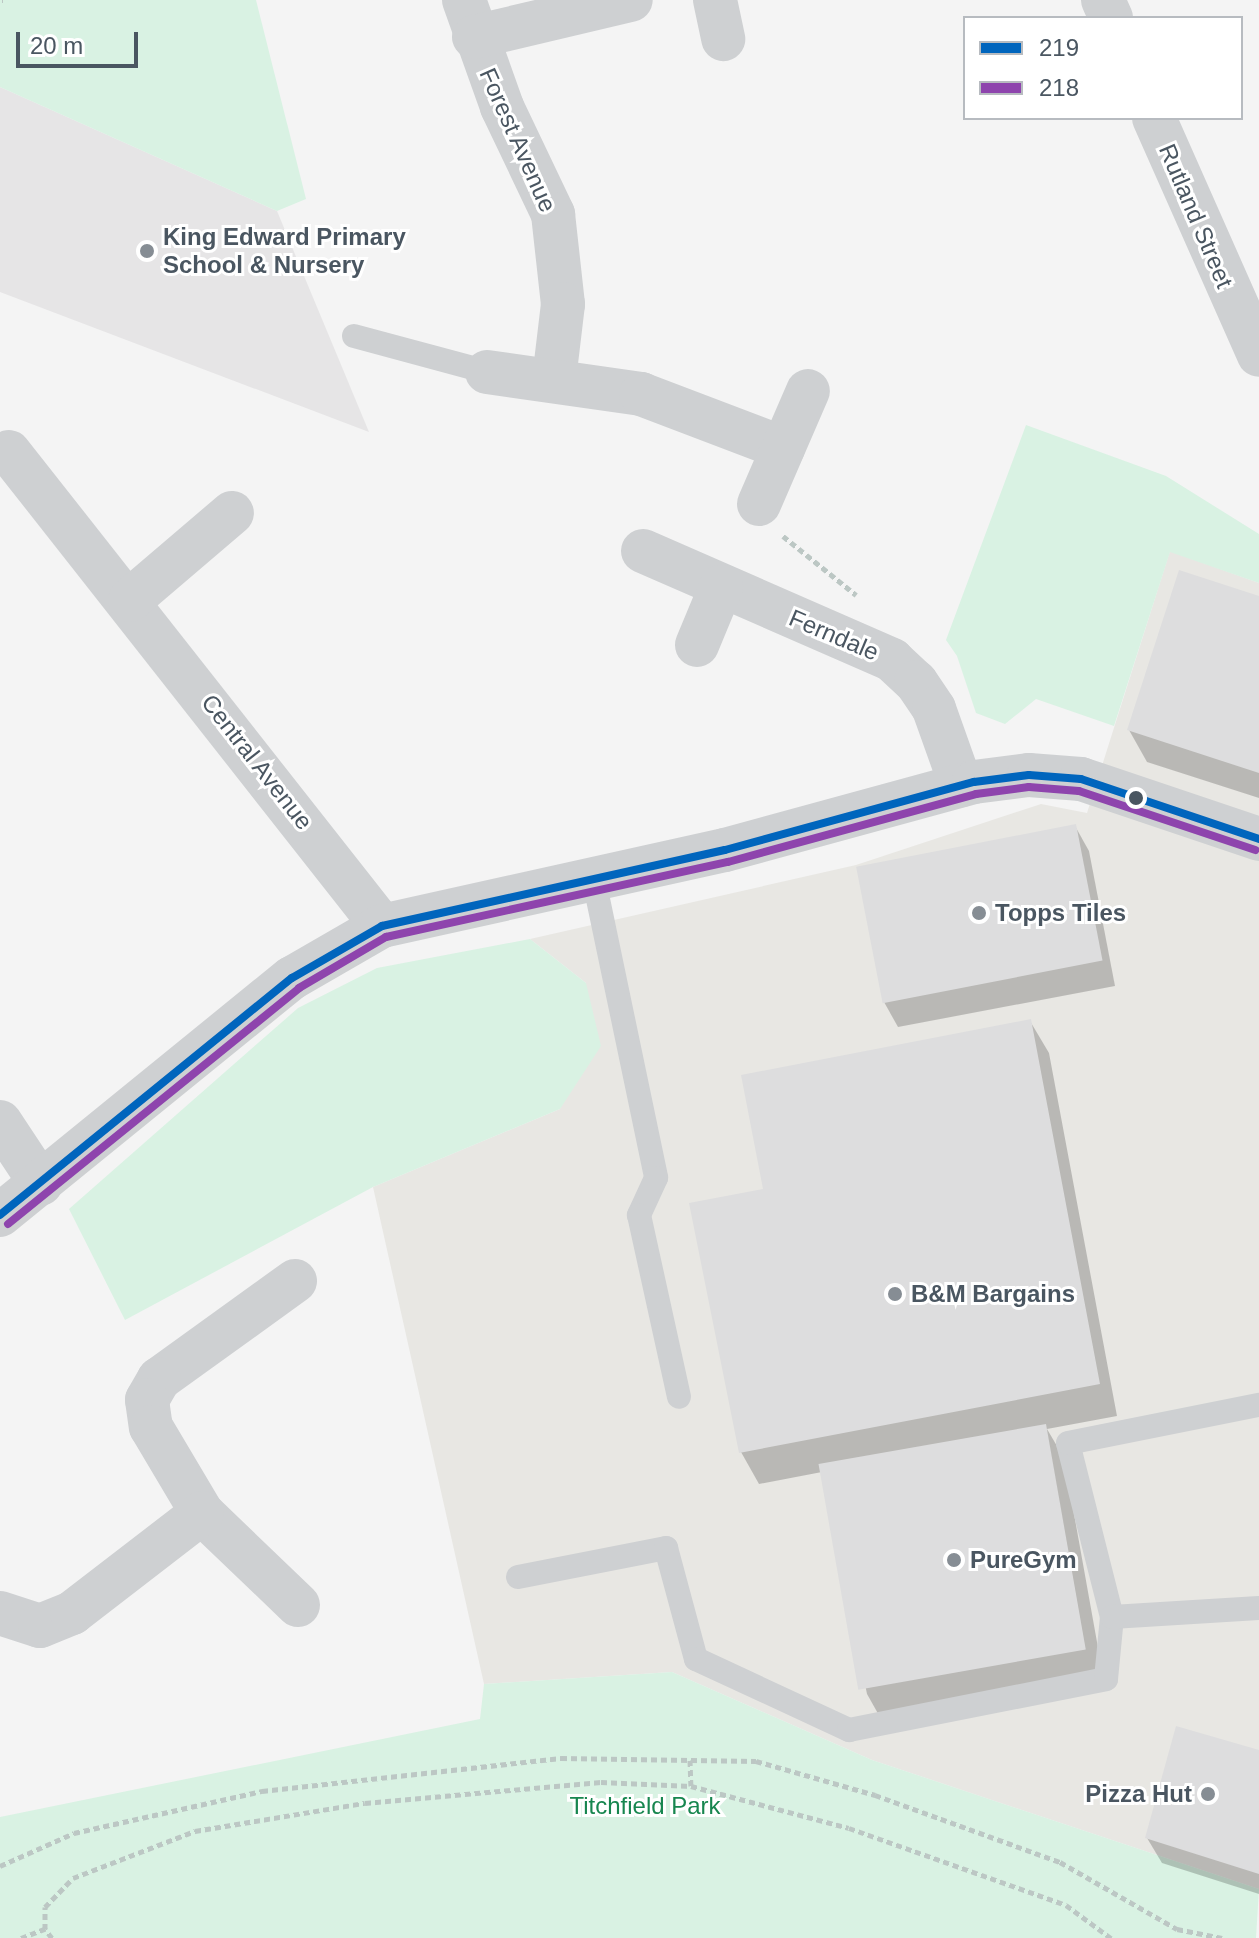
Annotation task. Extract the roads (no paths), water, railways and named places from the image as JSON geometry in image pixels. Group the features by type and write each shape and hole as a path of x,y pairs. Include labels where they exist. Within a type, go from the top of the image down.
{"street":[{"path":"469,19 631,0"},
{"name":"Forest Avenue","path":"469,19 553,214 563,304 554,379"},
{"name":"Rutland Street","path":"1155,120 1259,355"},
{"path":"487,372 554,379 641,394 783,448"},
{"path":"759,504 808,391"},
{"name":"Central Avenue","path":"9,452 130,600 382,926"},
{"path":"130,600 232,513"},
{"name":"Ferndale","path":"643,551 892,660 916,682 934,709 961,785"},
{"path":"697,645 721,587"},
{"path":"0,1215 292,978 382,926 725,850 961,785 1029,775 1081,779 1259,839"},
{"path":"0,1122 41,1184"},
{"path":"295,1281 159,1379 147,1400 151,1427 202,1513 298,1605"},
{"path":"0,1613 40,1626 72,1613 202,1513"}],"lane":[{"path":"354,336 487,372"},
{"path":"594,880 656,1178 639,1215 679,1397"},
{"path":"518,1577 666,1548 696,1659 849,1730 1106,1679 1112,1617 1068,1443 1259,1405"},
{"path":"1112,1617 1259,1608"}],"place":[{"name":"King Edward Primary School & Nursery","path":"147,251"},
{"name":"Topps Tiles","path":"979,913"},
{"name":"B&M Bargains","path":"895,1294"},
{"name":"PureGym","path":"954,1560"},
{"name":"Pizza Hut","path":"1208,1794"}],"park label":[{"name":"Titchfield Park","path":"645,1806"}]}
